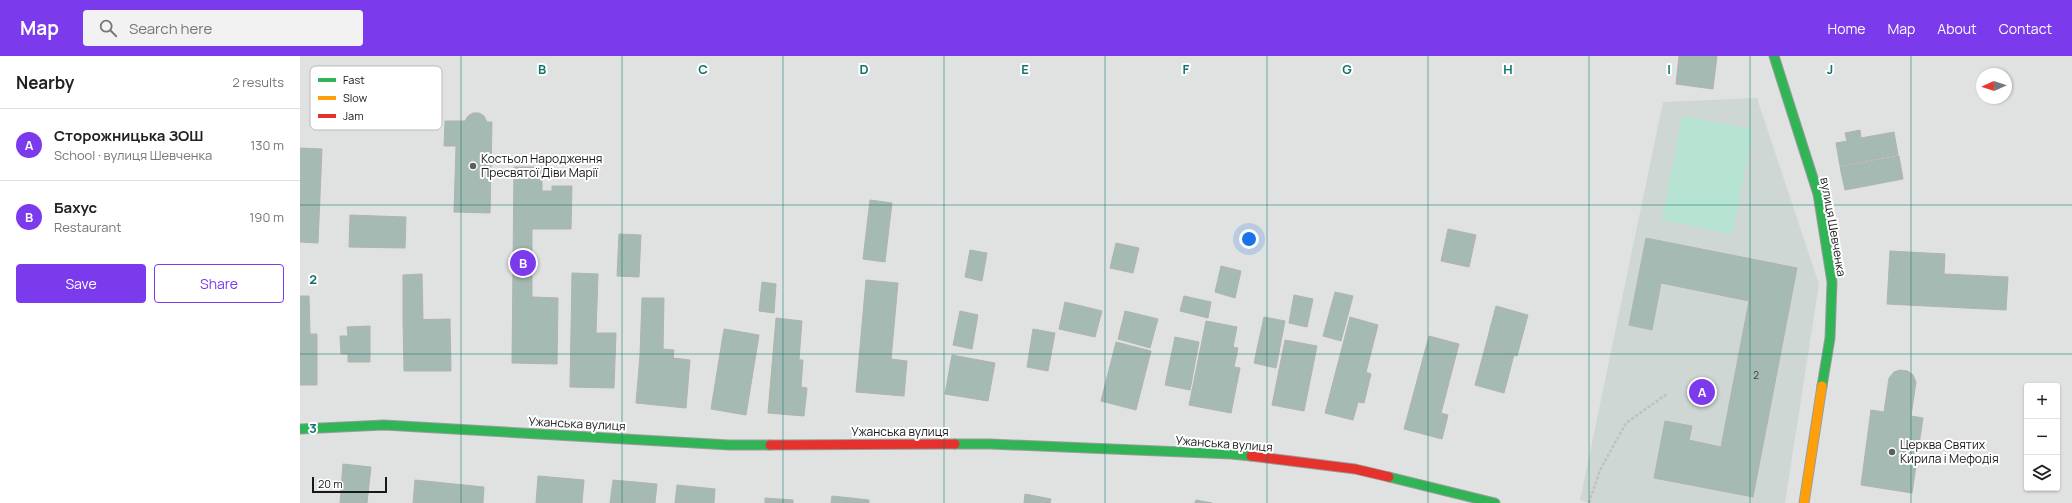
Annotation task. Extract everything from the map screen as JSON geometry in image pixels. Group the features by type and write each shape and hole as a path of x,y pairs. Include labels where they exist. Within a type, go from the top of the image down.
{"street":[{"name":"вулиця Шевченка","path":"1774,56 1818,194 1832,282 1830,338 1804,503"},
{"name":"Ужанська вулиця","path":"300,429 384,425 729,445 990,444 1231,454 1355,469 1495,503"}],"path":[{"path":"1589,503 1600,470 1626,423 1667,394"}],"shaded area":[{"path":"1757,98 1819,284 1785,503 1588,503 1580,500 1663,102"}],"green space":[{"path":"1682,116 1753,129 1733,234 1662,220"}],"building":[{"path":"1679,56 1717,56 1713,89 1676,84"},
{"name":"Костьол Народження Пресвятої Діви Марії","path":"473,113 479,113 484,116 487,122 492,122 490,213 454,212 456,146 444,146 445,121 465,121 468,116"},
{"path":"1860,130 1861,138 1894,132 1898,155 1840,166 1836,143 1847,141 1845,133"},
{"path":"300,148 322,149 318,243 300,242"},
{"path":"1899,156 1903,179 1845,190 1840,167"},
{"path":"514,167 542,167 542,191 552,191 552,186 572,186 571,229 532,229 532,297 558,298 557,364 512,363"},
{"path":"870,200 892,203 885,262 863,259"},
{"path":"350,215 406,217 405,248 349,247"},
{"path":"1448,229 1476,235 1469,267 1441,261"},
{"path":"619,234 641,235 639,277 617,276"},
{"path":"1646,238 1797,268 1753,497 1654,478 1665,421 1692,426 1689,440 1721,447 1749,301 1661,283 1652,330 1629,325"},
{"path":"1116,243 1139,248 1133,273 1110,268"},
{"path":"970,250 987,253 982,281 965,277"},
{"path":"1890,251 1945,254 1944,274 2008,277 2006,310 1887,304"},
{"path":"1221,266 1241,271 1235,298 1215,292"},
{"path":"572,273 598,274 596,333 616,333 614,388 570,387"},
{"path":"422,274 423,320 403,320 403,275"},
{"path":"866,280 898,283 891,359 907,361 904,396 856,392"},
{"path":"762,282 776,284 774,313 759,311"},
{"path":"1335,292 1353,296 1341,341 1323,336"},
{"path":"1294,295 1313,299 1307,327 1289,323"},
{"path":"300,296 309,296 310,334 317,334 317,385 300,385"},
{"path":"1184,296 1211,302 1208,318 1180,311"},
{"path":"642,298 664,298 663,349 674,350 673,358 690,360 686,408 636,403 640,355"},
{"path":"1065,302 1102,311 1095,337 1059,329"},
{"path":"1496,306 1528,315 1517,356 1485,348"},
{"path":"960,311 978,315 972,349 953,345"},
{"path":"1125,311 1158,319 1150,348 1118,339"},
{"path":"1264,317 1285,321 1276,368 1254,363"},
{"path":"1350,317 1378,325 1366,372 1371,374 1364,403 1358,402 1353,420 1325,413"},
{"path":"776,318 802,321 799,360 803,360 801,387 807,388 804,416 768,413"},
{"path":"450,319 451,371 404,371 403,320"},
{"path":"1206,321 1237,327 1233,347 1238,348 1234,367 1240,368 1231,413 1189,405"},
{"path":"370,326 370,362 348,362 348,354 341,354 340,336 348,336 347,327"},
{"path":"724,329 759,335 746,415 711,409"},
{"path":"1033,329 1055,333 1048,371 1027,367"},
{"path":"1429,336 1459,344 1441,413 1448,415 1442,439 1404,429"},
{"path":"1175,337 1199,342 1190,390 1165,385"},
{"path":"1285,340 1317,346 1304,411 1272,405"},
{"path":"1116,342 1151,351 1136,410 1101,401"},
{"path":"1485,348 1514,355 1504,393 1475,385"},
{"path":"952,355 995,363 988,401 945,394"},
{"name":"Церква Святих Кирила і Мефодія","path":"1900,370 1908,371 1913,375 1916,382 1911,416 1923,418 1912,493 1861,485 1871,410 1884,412 1889,378 1894,372"},
{"path":"343,464 371,467 367,503 340,503"},
{"path":"538,476 584,480 582,503 536,503"},
{"path":"415,480 484,487 483,503 413,503"},
{"path":"613,480 657,484 655,503 610,503"},
{"path":"677,485 715,489 714,503 675,503"},
{"path":"1025,494 1051,499 1050,503 1024,503"},
{"path":"832,496 869,500 869,503 831,503"},
{"path":"765,498 793,500 793,503 765,503"},
{"path":"1196,500 1212,503 1195,503"}],"traffic: fast":[{"path":"1774,56 1818,194 1832,282 1830,338 1822,386"},
{"path":"300,429 384,425 729,445 770,445"},
{"path":"955,444 990,444 1251,456"},
{"path":"1389,477 1495,503"}],"traffic: slow":[{"path":"1804,503 1822,386"}],"traffic: jam":[{"path":"770,445 955,444"},
{"path":"1251,456 1355,469 1389,477"}],"place":[{"name":"Костьол Народження Пресвятої Діви Марії","path":"473,166"},
{"name":"Бахус","path":"523,263"},
{"name":"Сторожницька ЗОШ","path":"1702,392"},
{"name":"Церква Святих Кирила і Мефодія","path":"1892,452"}]}
